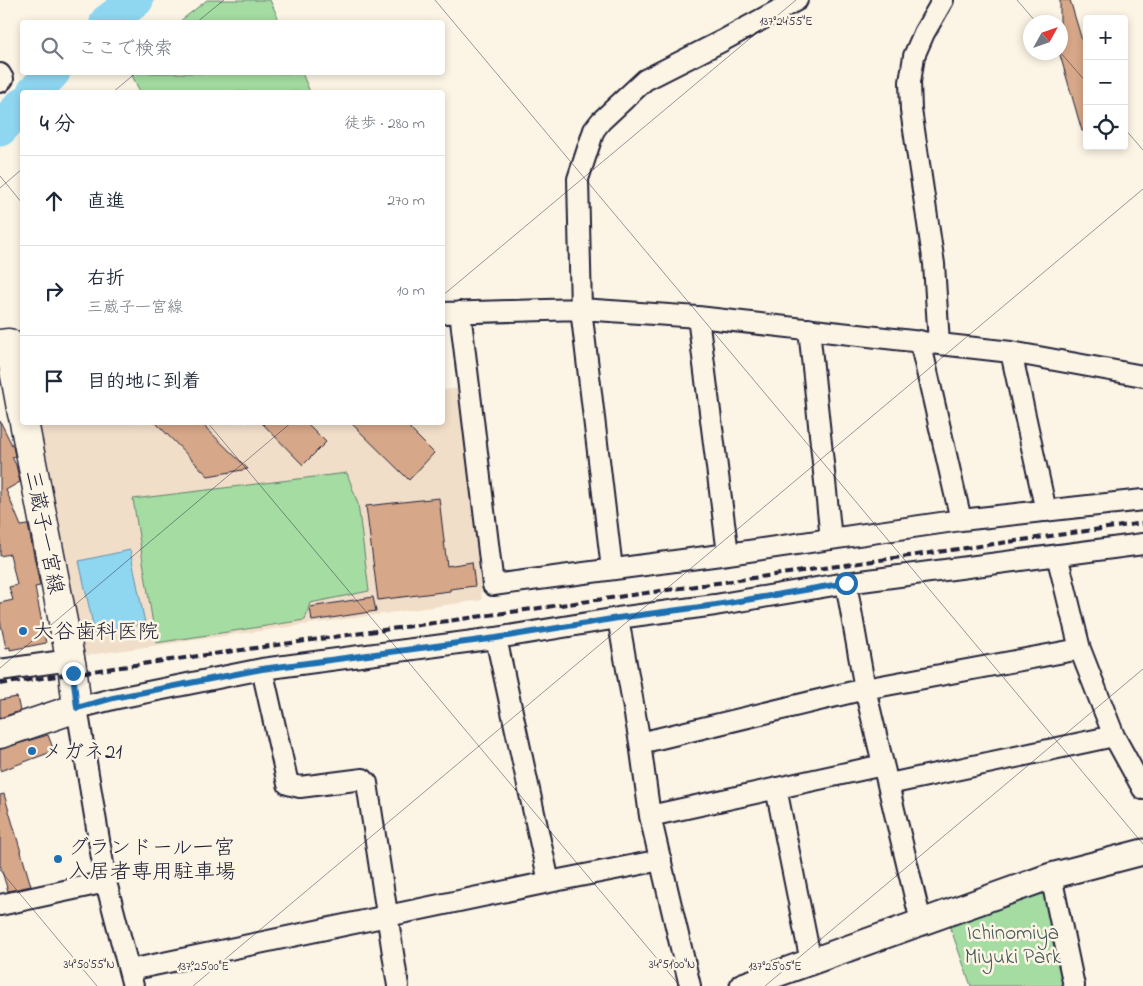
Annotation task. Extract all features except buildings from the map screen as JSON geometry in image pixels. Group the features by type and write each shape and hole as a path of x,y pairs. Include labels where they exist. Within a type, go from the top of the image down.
{"main road":[{"path":"10,343 20,402"},
{"name":"三蔵子一宮線","path":"25,425 70,660 77,708"},
{"path":"0,734 77,708"}],"street":[{"path":"612,568 581,309 578,179 594,130 601,121 645,80 797,0"},
{"path":"943,0 924,33 914,56 910,82 911,110 934,264 929,342 961,520"},
{"path":"0,74 3,79 0,82"},
{"path":"1142,379 1011,352 698,317 581,309 451,313 493,585 728,554 961,520 1143,500"},
{"path":"698,317 728,554"},
{"path":"809,328 831,539"},
{"path":"1011,352 1046,511"},
{"path":"661,860 388,916 131,978 106,882 77,708 113,698 262,669 496,638 618,618 716,605 846,583 1143,544"},
{"path":"1057,556 1080,649 1114,736 1143,790"},
{"path":"846,583 865,689 921,922"},
{"path":"618,618 640,743 650,816 690,986"},
{"path":"496,638 549,882"},
{"path":"640,743 865,689 1080,649"},
{"path":"0,670 70,660"},
{"path":"262,669 288,784 300,787 363,778 367,783 398,986"},
{"path":"888,784 1114,736"},
{"path":"650,816 883,765"},
{"path":"776,788 811,962"},
{"path":"743,986 1051,876 1143,852"},
{"path":"1051,876 1074,986"},
{"path":"0,905 106,882"}],"shaded area":[{"path":"459,388 482,600 81,656 36,425 445,425 445,390"}],"green space":[{"path":"207,0 270,0 279,20 182,20"},
{"path":"132,75 303,75 309,90 139,90"},
{"path":"347,473 358,504 369,591 310,603 305,620 156,643 133,499"},
{"name":"Ichinomiya Miyuki Park","path":"1038,888 1046,894 1065,986 971,986 949,924"}],"water":[{"path":"130,550 145,623 95,634 79,561"}],"waterway":[{"path":"110,20 136,0"},
{"path":"36,90 50,75"},
{"path":"0,129 20,107"}],"railway":[{"path":"0,684 1143,523"}],"place":[{"name":"大谷歯科医院","path":"23,631"},
{"name":"メガネ21","path":"32,751"},
{"name":"グランドール一宮 入居者専用駐車場","path":"58,859"}],"route":[{"path":"73,673 77,708 113,698 262,669 496,638 618,618 716,605 846,583"}]}
